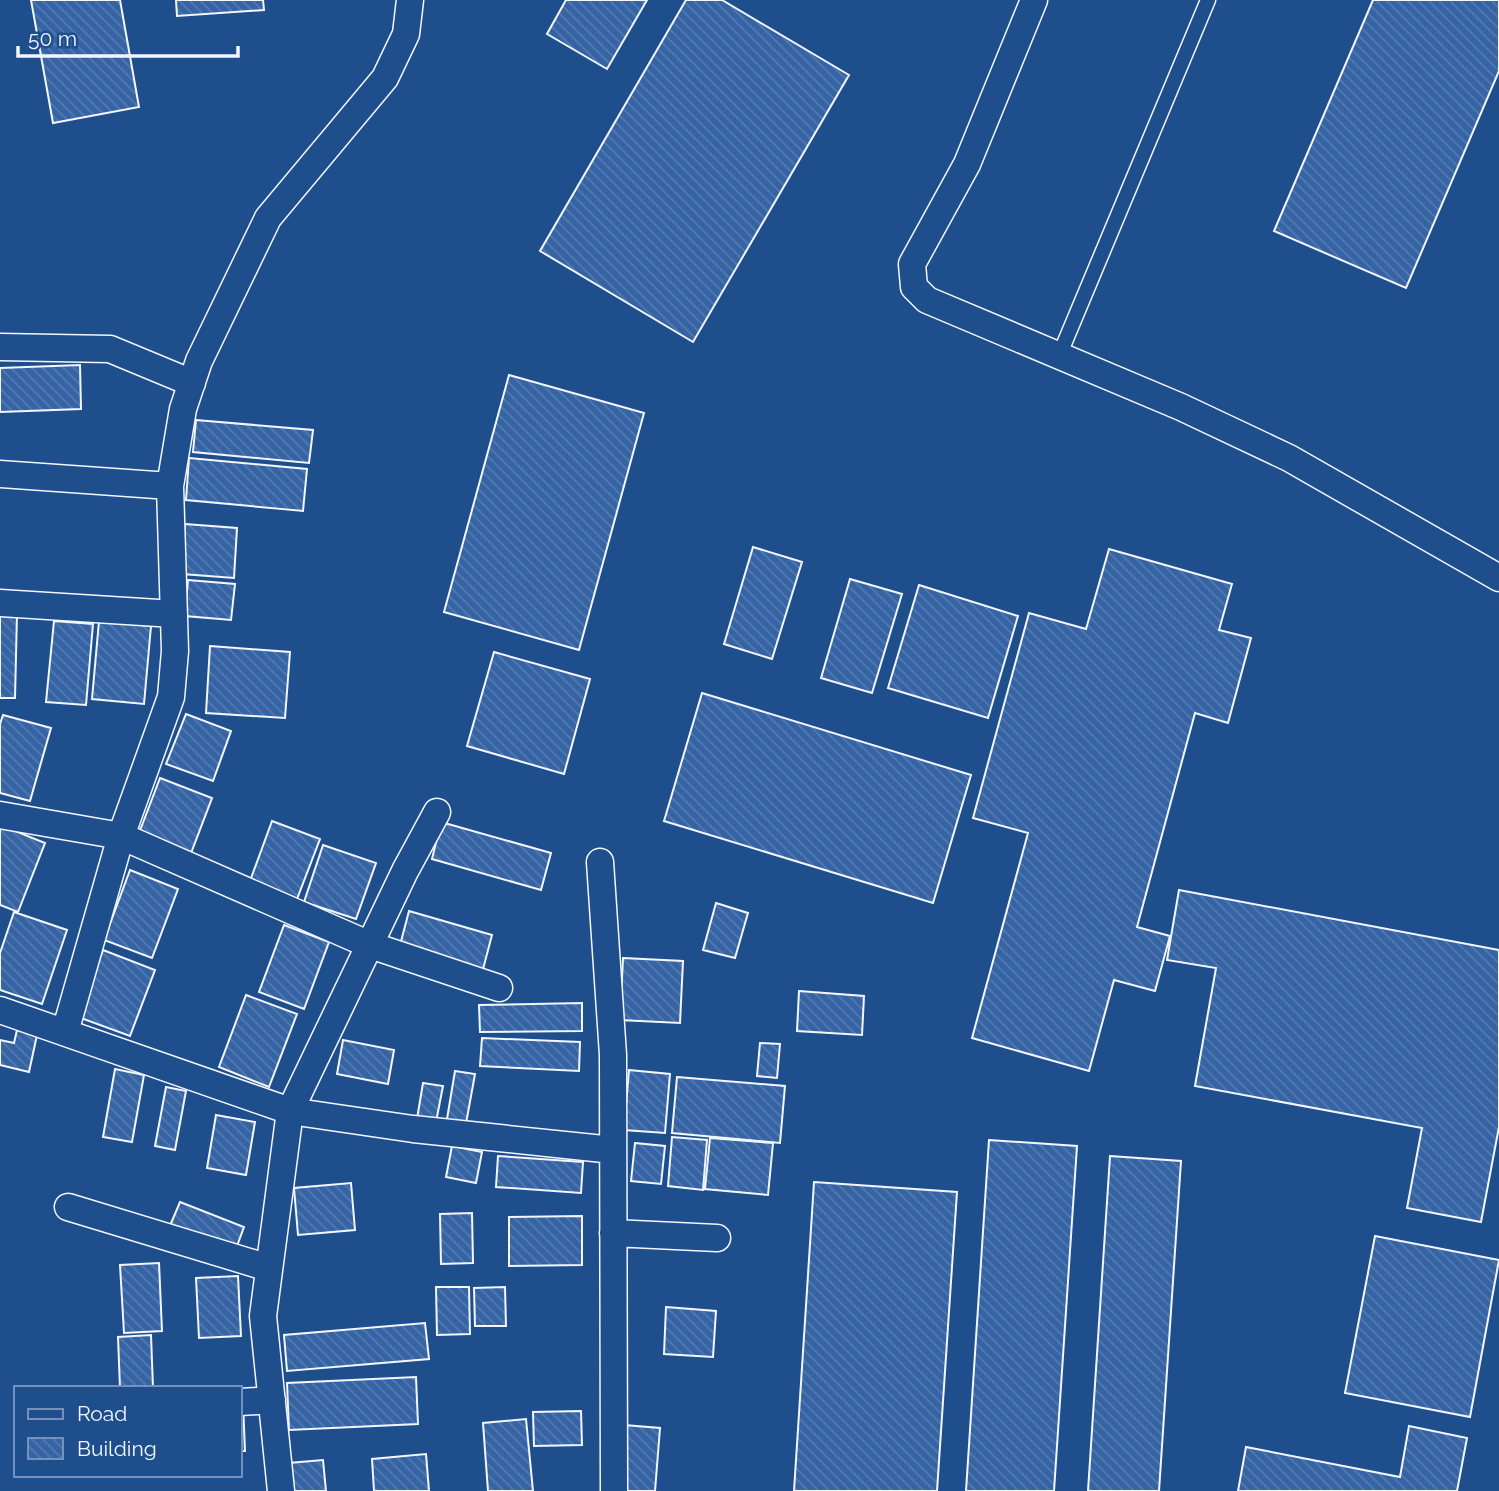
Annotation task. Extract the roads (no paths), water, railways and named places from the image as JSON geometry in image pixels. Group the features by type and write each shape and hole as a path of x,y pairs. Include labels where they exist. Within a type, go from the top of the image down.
{"street":[{"path":"65,1032 121,836 171,696 175,651 170,486 183,410 199,362 268,218 385,78 406,34 410,0"},
{"path":"1034,0 967,164 912,264 914,287 927,300 1181,407 1289,458 1499,578"},
{"path":"0,347 110,349 192,383"},
{"path":"0,474 170,486"},
{"path":"0,603 174,614"},
{"path":"281,1491 263,1316 290,1111 405,871 437,812"},
{"path":"0,815 121,836 370,945 499,988"},
{"path":"600,862 613,1055 614,1491"},
{"path":"0,1010 290,1111 413,1129 613,1150"},
{"path":"68,1207 270,1268"},
{"path":"613,1233 717,1238"},
{"path":"242,1402 272,1400"}],"lane":[{"path":"1059,356 1208,0"}]}
